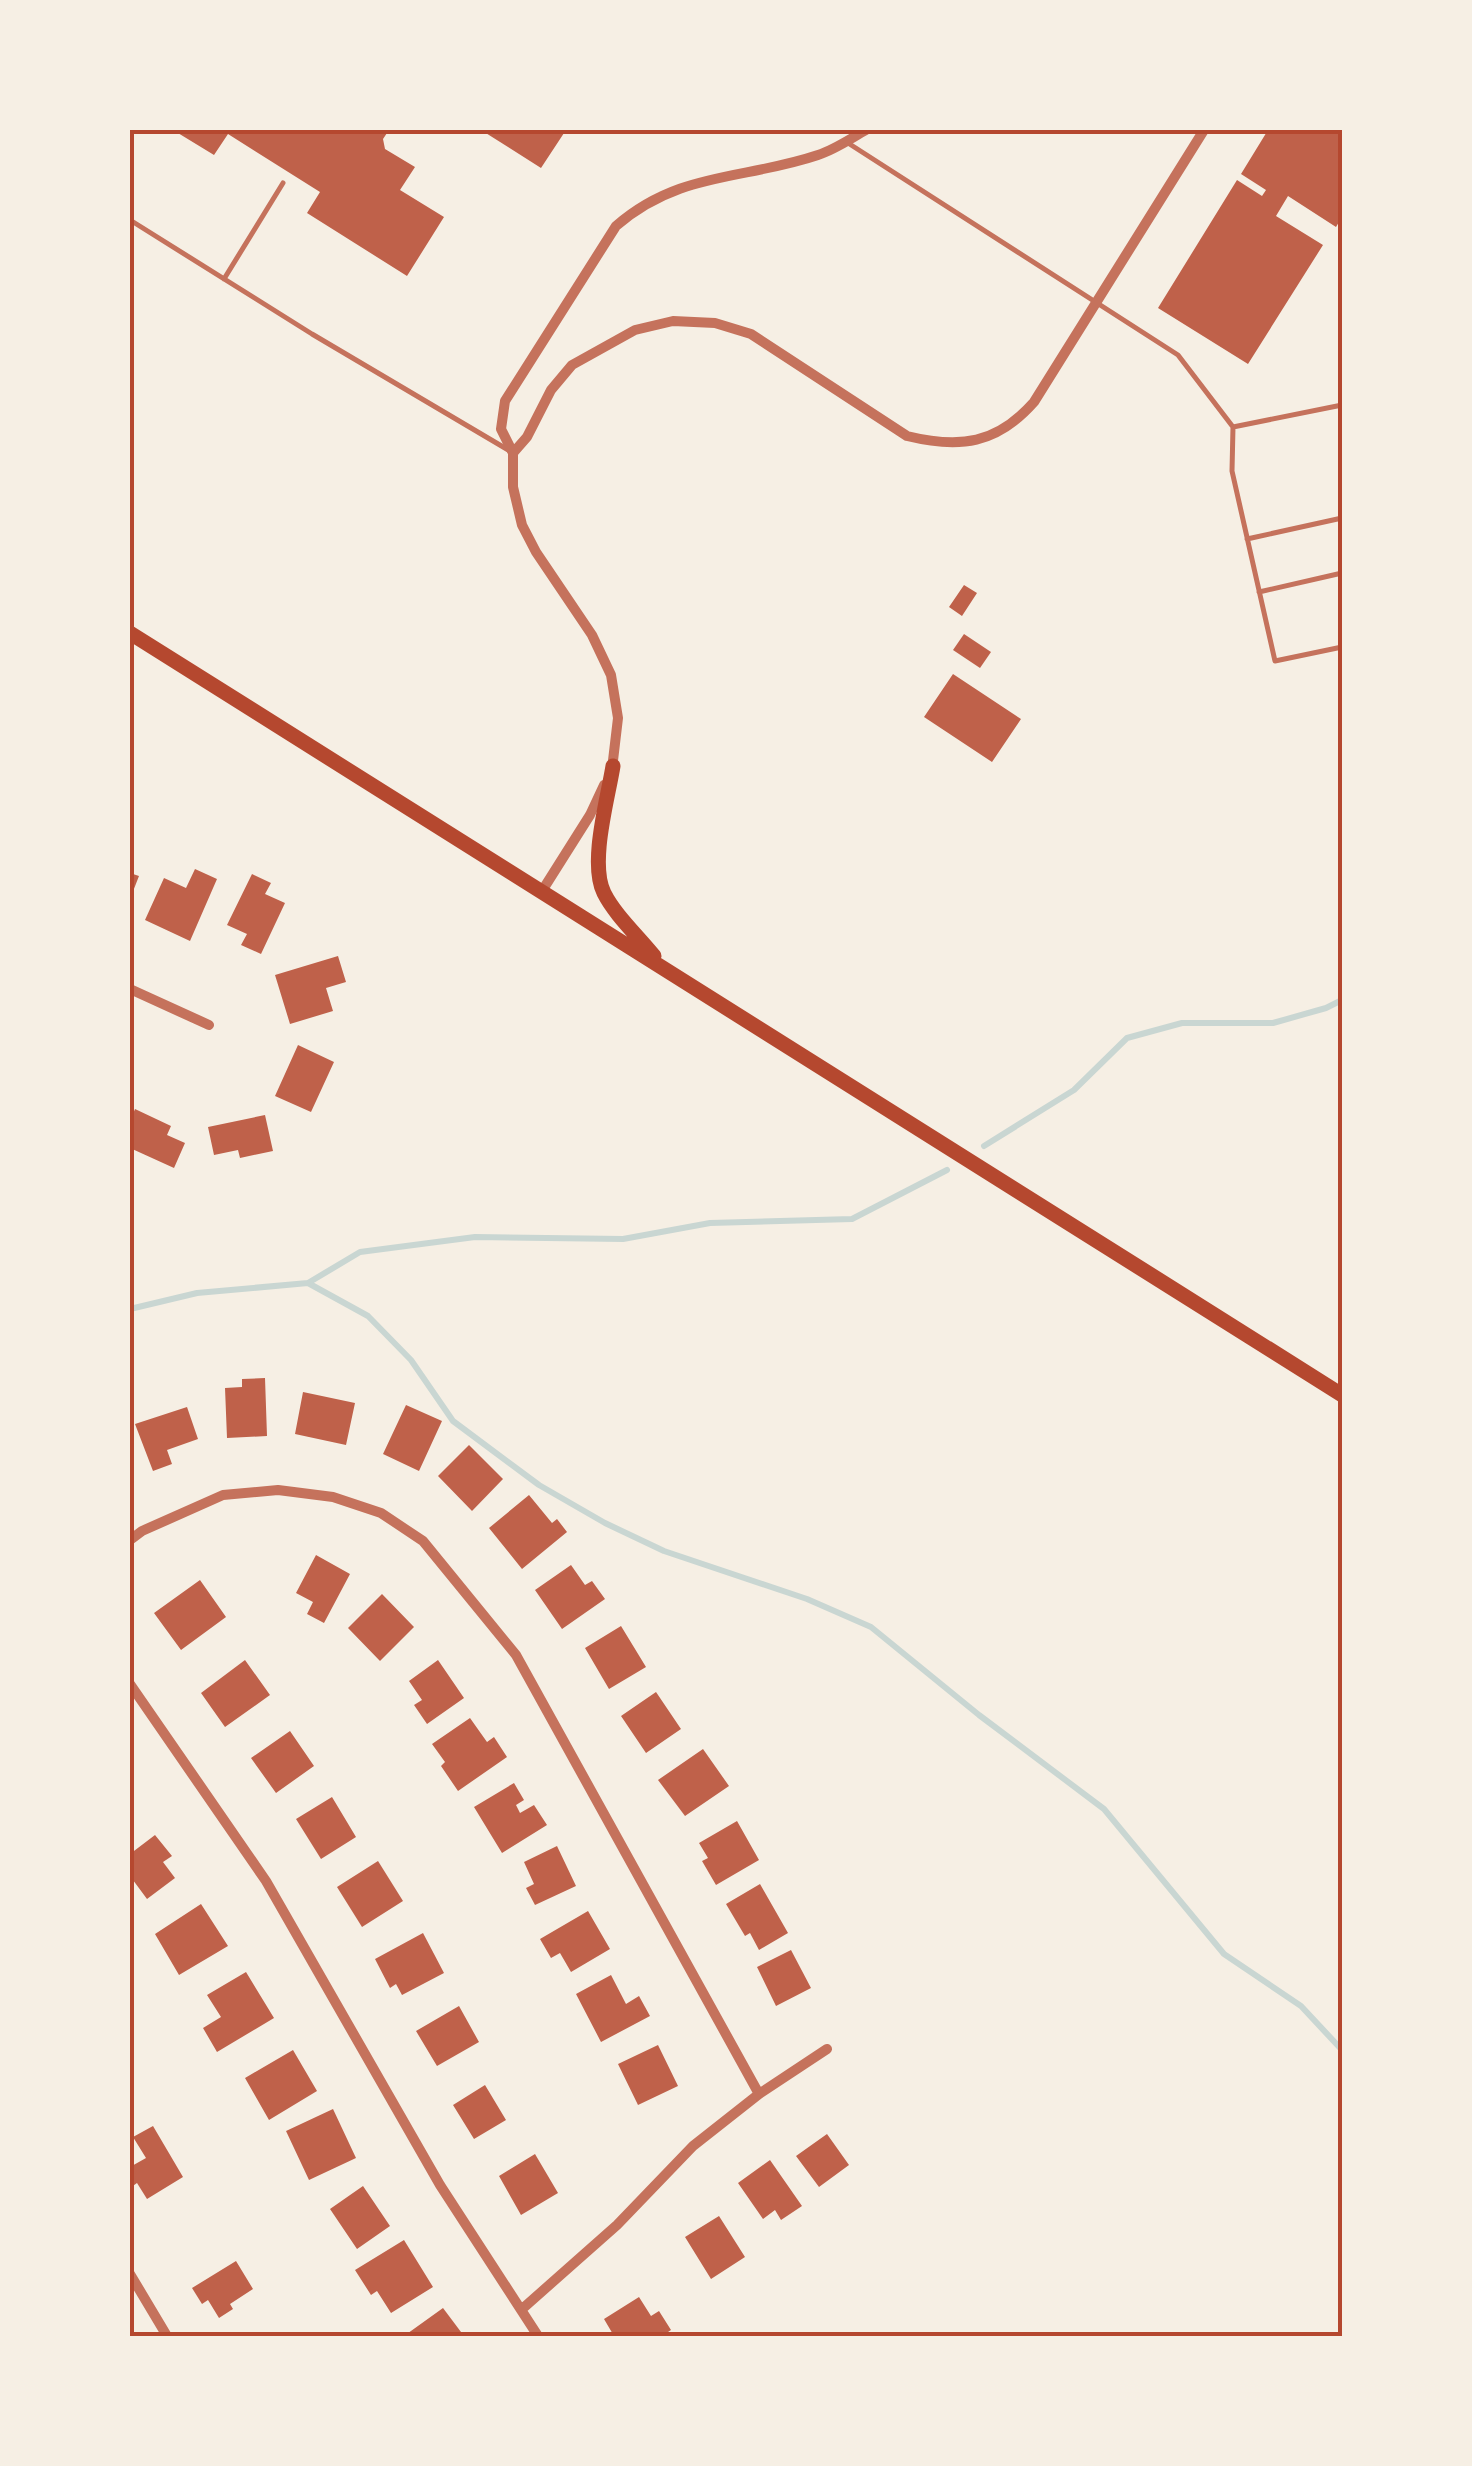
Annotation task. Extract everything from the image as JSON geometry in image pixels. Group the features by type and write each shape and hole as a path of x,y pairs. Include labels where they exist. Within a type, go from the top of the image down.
{"main road":[{"path":"130,633 1342,1396"},
{"path":"613,766 598,863 603,893 662,967"}],"street":[{"path":"542,892 590,816 613,766 618,718 611,674 592,635 522,525 513,487 512,452 500,429 505,401 616,226 634,210 674,188 820,155 866,130"},
{"path":"512,452 527,436 552,390 572,365 635,330 673,320 715,324 751,334 908,436 935,443 990,438 1017,421 1034,402 1204,130"},
{"path":"130,989 209,1026"},
{"path":"130,1540 142,1530 224,1495 278,1490 333,1498 382,1513 423,1541 516,1654 759,2094"},
{"path":"130,1684 266,1881 440,2185 538,2336"},
{"path":"520,2310 617,2225 693,2146 759,2094 827,2049"},
{"path":"130,2274 167,2336"}],"lane":[{"path":"845,142 1178,356 1233,427 1232,471 1275,661 1342,647"},
{"path":"224,279 283,183"},
{"path":"130,220 512,452"},
{"path":"1233,427 1342,405"},
{"path":"1247,540 1342,518"},
{"path":"1259,592 1342,573"}],"building":[{"path":"173,130 389,130 383,139 385,149 415,167 400,190 444,217 407,276 307,213 320,192 228,134 214,155"},
{"path":"481,130 566,130 541,168"},
{"path":"1268,130 1342,130 1342,217 1336,227 1288,196 1276,216 1323,245 1248,364 1158,308 1237,180 1262,196 1266,190 1241,174"},
{"path":"964,585 977,593 962,616 949,607"},
{"path":"964,634 991,652 980,668 953,650"},
{"path":"953,674 1021,719 992,762 924,717"},
{"path":"195,869 217,879 190,941 145,920 164,878 186,888"},
{"path":"130,873 139,876 130,899"},
{"path":"252,874 271,883 265,894 285,903 261,954 241,945 247,934 227,925"},
{"path":"338,956 346,982 326,988 333,1011 290,1024 275,975"},
{"path":"298,1045 334,1062 311,1112 275,1096"},
{"path":"135,1109 171,1126 167,1135 185,1143 174,1168 130,1148 130,1121"},
{"path":"265,1115 273,1151 240,1158 238,1150 214,1155 208,1127"},
{"path":"265,1378 267,1436 227,1438 225,1388 242,1387 242,1379"},
{"path":"303,1392 355,1403 346,1445 295,1434"},
{"path":"406,1405 442,1421 419,1471 383,1454"},
{"path":"187,1407 198,1439 167,1450 172,1464 153,1471 135,1424"},
{"path":"469,1445 503,1479 472,1511 438,1476"},
{"path":"529,1495 552,1523 557,1519 567,1532 522,1569 489,1528"},
{"path":"316,1555 350,1574 324,1623 307,1614 313,1602 296,1593"},
{"path":"571,1565 585,1585 592,1581 605,1599 562,1629 535,1590"},
{"path":"200,1580 226,1617 181,1650 154,1613"},
{"path":"382,1594 414,1627 380,1661 348,1628"},
{"path":"621,1626 646,1667 609,1689 585,1648"},
{"path":"245,1660 270,1695 225,1727 201,1693"},
{"path":"438,1660 464,1698 427,1724 414,1705 422,1700 409,1681"},
{"path":"656,1692 681,1729 646,1753 621,1716"},
{"path":"470,1718 487,1742 494,1737 507,1757 458,1791 432,1744"},
{"path":"290,1731 314,1766 276,1793 251,1758"},
{"path":"703,1749 729,1786 685,1816 658,1780"},
{"path":"514,1783 524,1800 516,1805 520,1813 534,1805 547,1825 502,1853 474,1807"},
{"path":"332,1797 356,1837 321,1859 296,1819"},
{"path":"737,1821 759,1860 716,1885 702,1861 708,1858 699,1843"},
{"path":"155,1835 172,1856 163,1862 175,1878 147,1899 130,1876 130,1854"},
{"path":"557,1846 576,1886 535,1905 526,1888 534,1884 524,1862"},
{"path":"378,1861 403,1901 362,1927 337,1887"},
{"path":"760,1884 788,1933 759,1950 750,1933 745,1936 726,1904"},
{"path":"201,1904 228,1946 179,1975 155,1934"},
{"path":"588,1911 610,1949 571,1972 560,1953 551,1958 540,1939"},
{"path":"423,1933 444,1973 402,1995 396,1984 390,1988 375,1959"},
{"path":"791,1950 811,1988 776,2006 757,1967"},
{"path":"246,1972 274,2018 217,2052 203,2028 221,2017 207,1995"},
{"path":"611,1975 626,2004 639,1996 650,2016 601,2042 576,1994"},
{"path":"459,2006 479,2042 437,2066 416,2031"},
{"path":"658,2045 678,2086 638,2105 618,2064"},
{"path":"293,2050 317,2091 269,2120 245,2078"},
{"path":"485,2085 506,2120 474,2139 453,2105"},
{"path":"333,2109 356,2158 309,2180 286,2131"},
{"path":"153,2126 183,2177 147,2199 137,2183 130,2188 130,2167 146,2158 133,2137"},
{"path":"827,2134 849,2165 819,2187 796,2156"},
{"path":"535,2154 558,2193 521,2215 499,2176"},
{"path":"770,2160 802,2206 781,2220 775,2210 763,2219 738,2183"},
{"path":"363,2186 390,2226 357,2249 330,2209"},
{"path":"719,2216 745,2257 711,2279 685,2237"},
{"path":"404,2240 433,2287 391,2313 377,2291 371,2295 355,2270"},
{"path":"236,2261 253,2289 230,2304 233,2309 219,2318 208,2300 202,2304 192,2288"},
{"path":"639,2297 651,2316 659,2311 671,2330 662,2336 614,2336 604,2319"},
{"path":"443,2308 464,2336 404,2336"}],"waterway":[{"path":"984,1146 1074,1090 1127,1038 1182,1023 1273,1023 1342,1000"},
{"path":"130,1309 197,1293 308,1283 360,1252 475,1237 623,1239 710,1223 852,1219 947,1170"},
{"path":"308,1283 368,1316 411,1360 453,1421 539,1485 664,1551 807,1599 871,1627 1104,1809 1224,1954 1301,2006 1342,2050"}]}
